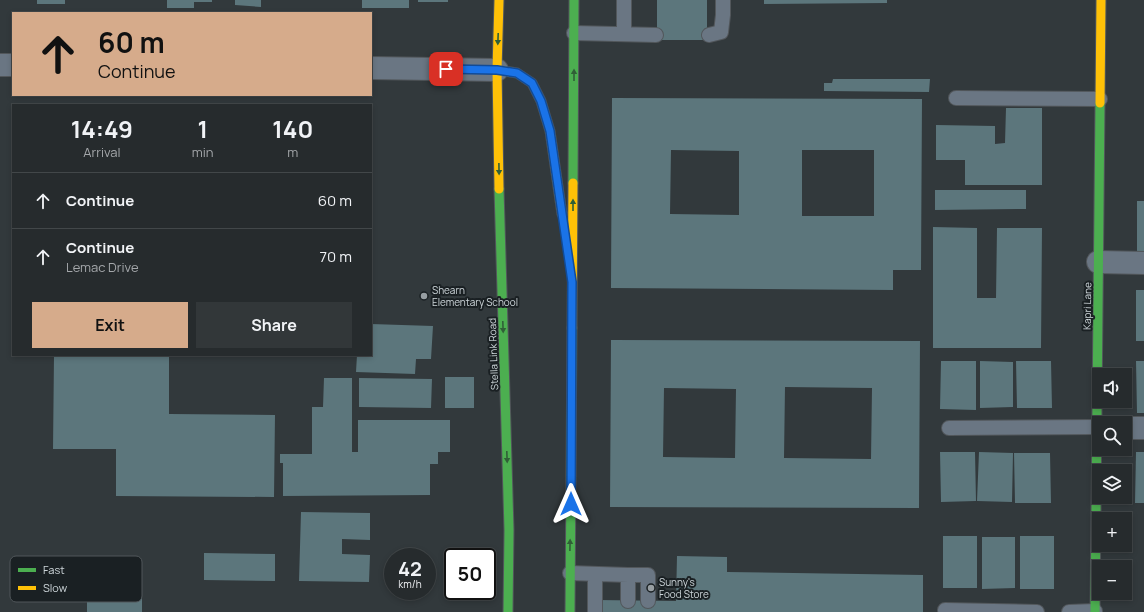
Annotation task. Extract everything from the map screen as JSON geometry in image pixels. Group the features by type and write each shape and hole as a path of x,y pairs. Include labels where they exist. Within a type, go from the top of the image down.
{"main road":[{"name":"Stella Link Road","path":"499,0 497,70 500,232 509,530 508,612"},
{"path":"570,612 574,0"},
{"name":"Kapri Lane","path":"1098,416 1101,0"},
{"path":"497,70 517,73 532,83 541,101 550,131 572,282"},
{"name":"Kapri Lane","path":"1095,611 1098,456"}],"street":[{"path":"0,65 12,65"},
{"path":"372,68 497,70"},
{"path":"1098,262 1144,263"},
{"path":"1132,428 1144,428"}],"lane":[{"path":"624,0 624,34"},
{"path":"709,35 721,32 724,15 723,0"},
{"path":"574,33 656,35"},
{"path":"956,98 1100,99"},
{"path":"949,428 1092,427"},
{"path":"570,573 648,575 648,601"},
{"path":"595,574 595,612"},
{"path":"628,575 628,601"},
{"path":"945,610 1037,612"},
{"path":"1069,612 1095,611"}],"building":[{"path":"37,0 65,0 65,4 37,4"},
{"path":"167,0 212,0 212,2 194,2 194,8 167,8"},
{"path":"235,0 261,0 261,7 235,5"},
{"path":"362,0 409,0 409,8 362,8"},
{"path":"418,0 448,0 448,2 418,2"},
{"path":"657,0 707,0 707,40 657,40"},
{"path":"764,0 887,0 887,3 764,4"},
{"path":"833,79 930,79 929,92 824,91 824,83 832,83"},
{"path":"612,98 922,99 921,270 893,270 893,290 611,288","holes":["671,150 739,151 739,215 670,214","802,150 874,150 874,216 802,216"]},
{"path":"1006,108 1042,108 1042,185 965,185 965,160 936,160 936,125 995,126 995,144 1005,143"},
{"path":"935,190 1026,190 1026,209 935,210"},
{"path":"1137,201 1144,201 1144,251 1137,251"},
{"path":"933,227 977,228 977,298 996,298 997,228 1042,228 1041,348 933,348"},
{"path":"1136,290 1144,290 1144,341 1136,341"},
{"path":"372,324 433,326 431,359 416,359 415,374 356,372 357,356 372,356"},
{"path":"611,340 920,341 919,508 610,507","holes":["785,387 872,388 871,459 784,458","664,388 736,389 735,458 663,457"]},
{"path":"54,356 169,356 169,414 275,415 274,497 116,496 116,449 53,449"},
{"path":"941,361 976,361 976,410 940,409"},
{"path":"980,361 1013,362 1013,407 980,408"},
{"path":"1016,361 1051,361 1052,408 1017,408"},
{"path":"1136,361 1144,361 1144,413 1137,413"},
{"path":"445,377 474,377 474,408 445,408"},
{"path":"324,378 352,378 352,452 358,452 358,420 450,420 450,452 438,452 438,464 430,464 430,495 283,496 283,463 280,463 280,454 312,454 312,407 323,407"},
{"path":"359,378 432,379 431,408 359,407"},
{"path":"940,452 975,452 976,501 941,502"},
{"path":"979,452 1013,453 1012,502 977,501"},
{"path":"1136,452 1144,452 1144,503 1135,503"},
{"path":"1014,453 1050,453 1051,503 1015,503"},
{"path":"301,512 370,513 370,540 342,539 342,554 370,555 369,582 299,581"},
{"path":"943,536 977,536 977,588 943,588"},
{"path":"1020,536 1054,536 1054,589 1020,589"},
{"path":"982,537 1015,537 1015,588 982,589"},
{"path":"204,553 275,554 275,581 204,580"},
{"path":"677,556 727,557 727,572 923,575 923,612 597,612 597,600 676,601"},
{"path":"87,602 142,602 142,612 87,612"}],"traffic: fast":[{"path":"573,183 574,0"},
{"path":"1095,612 1100,103"},
{"path":"499,189 509,530 508,612"},
{"path":"570,612 572,328"}],"traffic: slow":[{"path":"499,0 497,70 499,189"},
{"path":"1100,103 1101,0"},
{"path":"497,70 517,73 532,83 541,101 550,131 562,214"},
{"path":"572,328 573,183"}],"place":[{"name":"Shearn Elementary School","path":"424,296"},
{"name":"Sunny's Food Store","path":"651,588"}],"route":[{"path":"446,69 497,70 517,73 532,83 541,101 550,131 572,282 571,504"}]}
